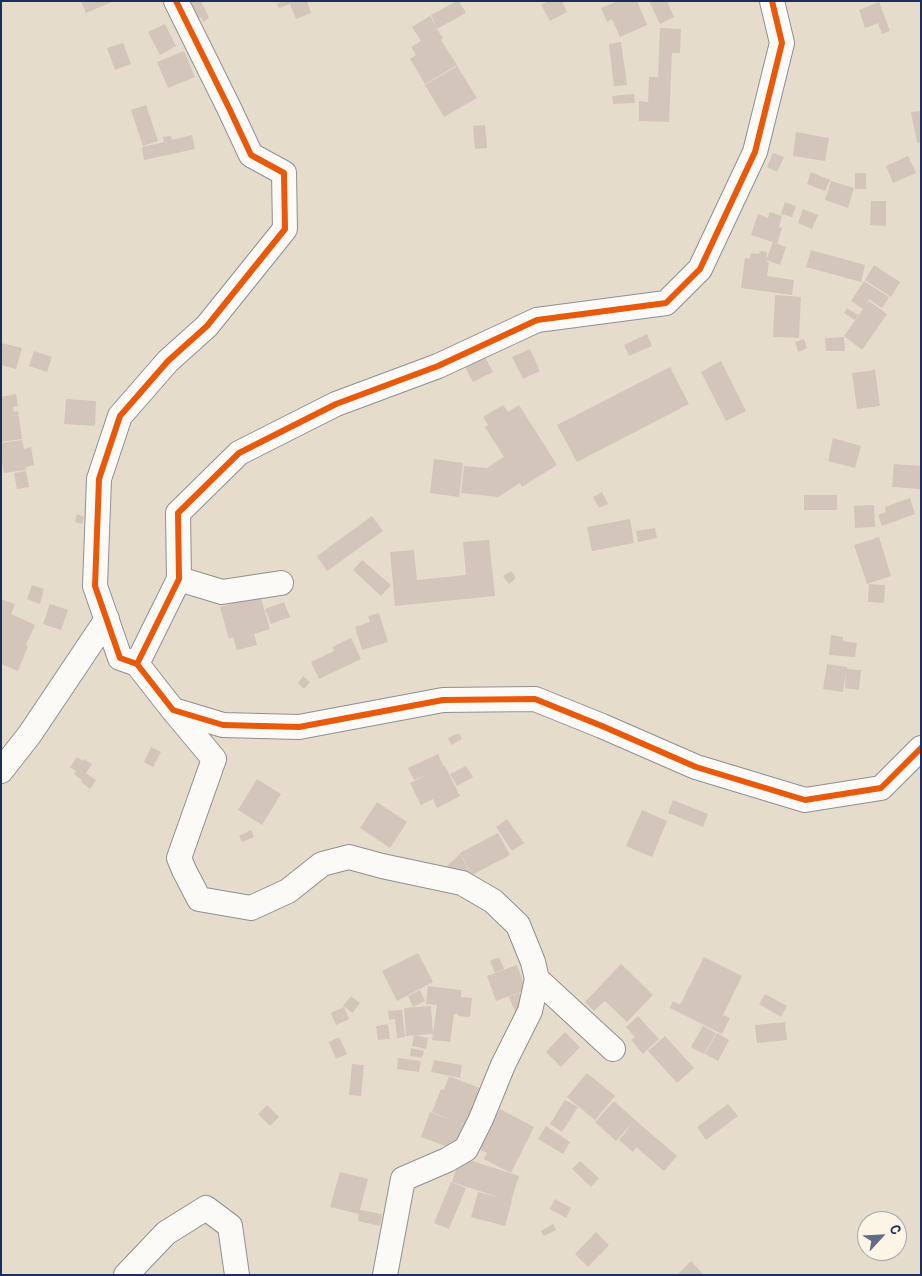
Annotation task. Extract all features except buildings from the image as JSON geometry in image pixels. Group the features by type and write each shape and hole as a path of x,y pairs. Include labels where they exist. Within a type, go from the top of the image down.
{"street":[{"path":"176,1 230,108 251,155 284,173 286,230 207,326 168,360 120,416 99,479 94,586 120,658 137,664 214,759 179,858 199,899 251,908 288,891 322,864 349,857 462,883 493,901 518,925 533,962 537,978 530,1011 503,1065 481,1119 466,1149 447,1160 403,1179 385,1275"},
{"path":"137,664 179,579 178,513 239,452 336,404 438,366 537,320 666,302 700,270 755,152 782,43 772,1"},
{"path":"179,579 222,592 280,583"},
{"path":"1,771 30,734 107,619"},
{"path":"173,710 223,725 299,728 442,700 535,699 696,767 805,800 881,788 921,748"},
{"path":"537,978 613,1049"},
{"path":"126,1275 166,1233 206,1208 230,1226 237,1275"}],"cycle path":[{"path":"176,1 251,155 284,173 285,229 207,326 168,361 120,416 99,479 95,586 120,658 137,664 173,710 223,725 299,727 443,700 535,699 696,767 805,800 881,788 921,748"},
{"path":"137,664 179,579 178,513 239,453 336,404 438,366 537,320 666,303 700,269 755,152 782,43 772,1"}]}
